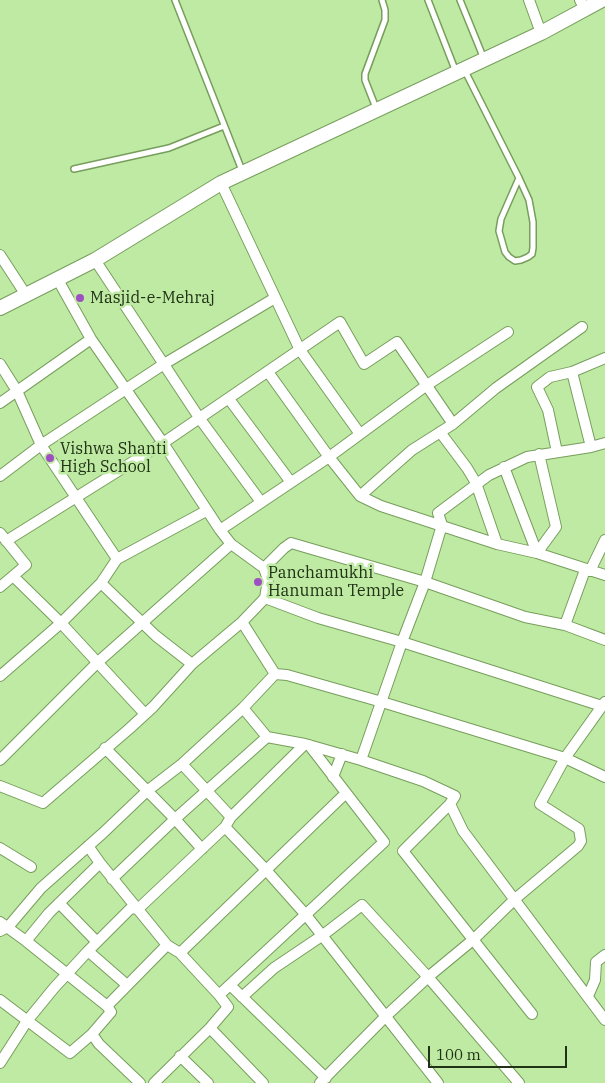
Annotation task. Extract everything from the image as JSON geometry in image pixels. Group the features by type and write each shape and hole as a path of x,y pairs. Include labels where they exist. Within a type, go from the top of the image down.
{"main road":[{"path":"0,308 96,260 222,183 541,32 582,5 602,0"}],"street":[{"path":"529,0 541,32"},
{"path":"222,183 300,350 360,434"},
{"path":"0,255 26,295"},
{"path":"96,260 200,419 261,502"},
{"path":"0,786 43,803 145,714 192,664 242,622 265,598 268,580 264,568 231,544 206,511 164,443 91,339 58,280"},
{"path":"0,476 41,445 164,364 275,298"},
{"path":"0,588 26,565 3,537 164,443 340,322 364,364 397,342 453,424"},
{"path":"360,496 412,450 453,424 496,388 582,327"},
{"path":"220,530 328,457 427,385 508,332"},
{"path":"0,403 91,339"},
{"path":"557,452 548,410 537,387 550,377 572,372 605,358"},
{"path":"0,364 17,391 41,445 117,559"},
{"path":"268,372 328,457 360,496 381,506 498,544 537,552 605,575"},
{"path":"572,372 591,447"},
{"path":"229,398 290,481"},
{"path":"440,432 476,483 498,544"},
{"path":"361,760 425,582 442,525 438,513 476,483 504,467 527,457 605,443"},
{"path":"537,552 556,527 539,454"},
{"path":"504,467 537,552"},
{"path":"0,676 61,623 101,583 117,559 206,511"},
{"path":"565,625 588,570 605,540"},
{"path":"264,568 291,543 425,582 525,617 565,625 605,640"},
{"path":"0,760 98,662 231,544"},
{"path":"13,576 61,623 145,714"},
{"path":"101,583 142,624 192,664"},
{"path":"230,985 323,1080 386,1016 428,977 474,940 515,899 578,846 581,841 579,829 540,804 565,758 604,704 318,618 265,598"},
{"path":"242,622 275,674"},
{"path":"275,674 287,675 382,702 565,758 605,777"},
{"path":"0,1000 70,1053 92,1034 111,1012 107,1006 26,941 3,927 41,888 147,790 182,764 243,708 275,674"},
{"path":"243,708 268,737 307,744 342,754 423,781 455,796 450,804 403,851 532,1014"},
{"path":"112,879 175,819 268,737"},
{"path":"219,995 384,842 307,744"},
{"path":"138,909 225,827 231,817 307,744"},
{"path":"0,745 4,748 0,760"},
{"path":"105,748 202,849"},
{"path":"333,777 342,754"},
{"path":"182,764 231,817"},
{"path":"180,953 345,794"},
{"path":"450,804 463,831 605,1020"},
{"path":"225,827 306,915 438,1083"},
{"path":"88,846 112,879 168,945 180,953 219,995 228,1008 154,1083"},
{"path":"0,848 31,867"},
{"path":"26,941 59,903 100,863"},
{"path":"59,903 97,942"},
{"path":"242,998 274,968 362,905 428,977 519,1083"},
{"path":"0,1063 27,1021 66,974 131,908 138,909"},
{"path":"107,1006 168,945"},
{"path":"88,951 127,985"},
{"path":"588,996 595,980 596,962 605,955"},
{"path":"210,1028 263,1083"},
{"path":"92,1034 99,1044 140,1083"},
{"path":"180,1056 208,1083"}],"lane":[{"path":"175,0 243,173"},
{"path":"376,110 364,80 384,20 385,10 382,0"},
{"path":"428,0 460,71 519,178 529,200 532,211 534,248 528,257 515,260 505,252 499,231 501,219 519,178"},
{"path":"460,0 484,59"},
{"path":"74,170 169,148 224,126"}],"place":[{"name":"Masjid-e-Mehraj","path":"80,298"},
{"name":"Vishwa Shanti High School","path":"50,458"},
{"name":"Panchamukhi Hanuman Temple","path":"258,582"}]}
